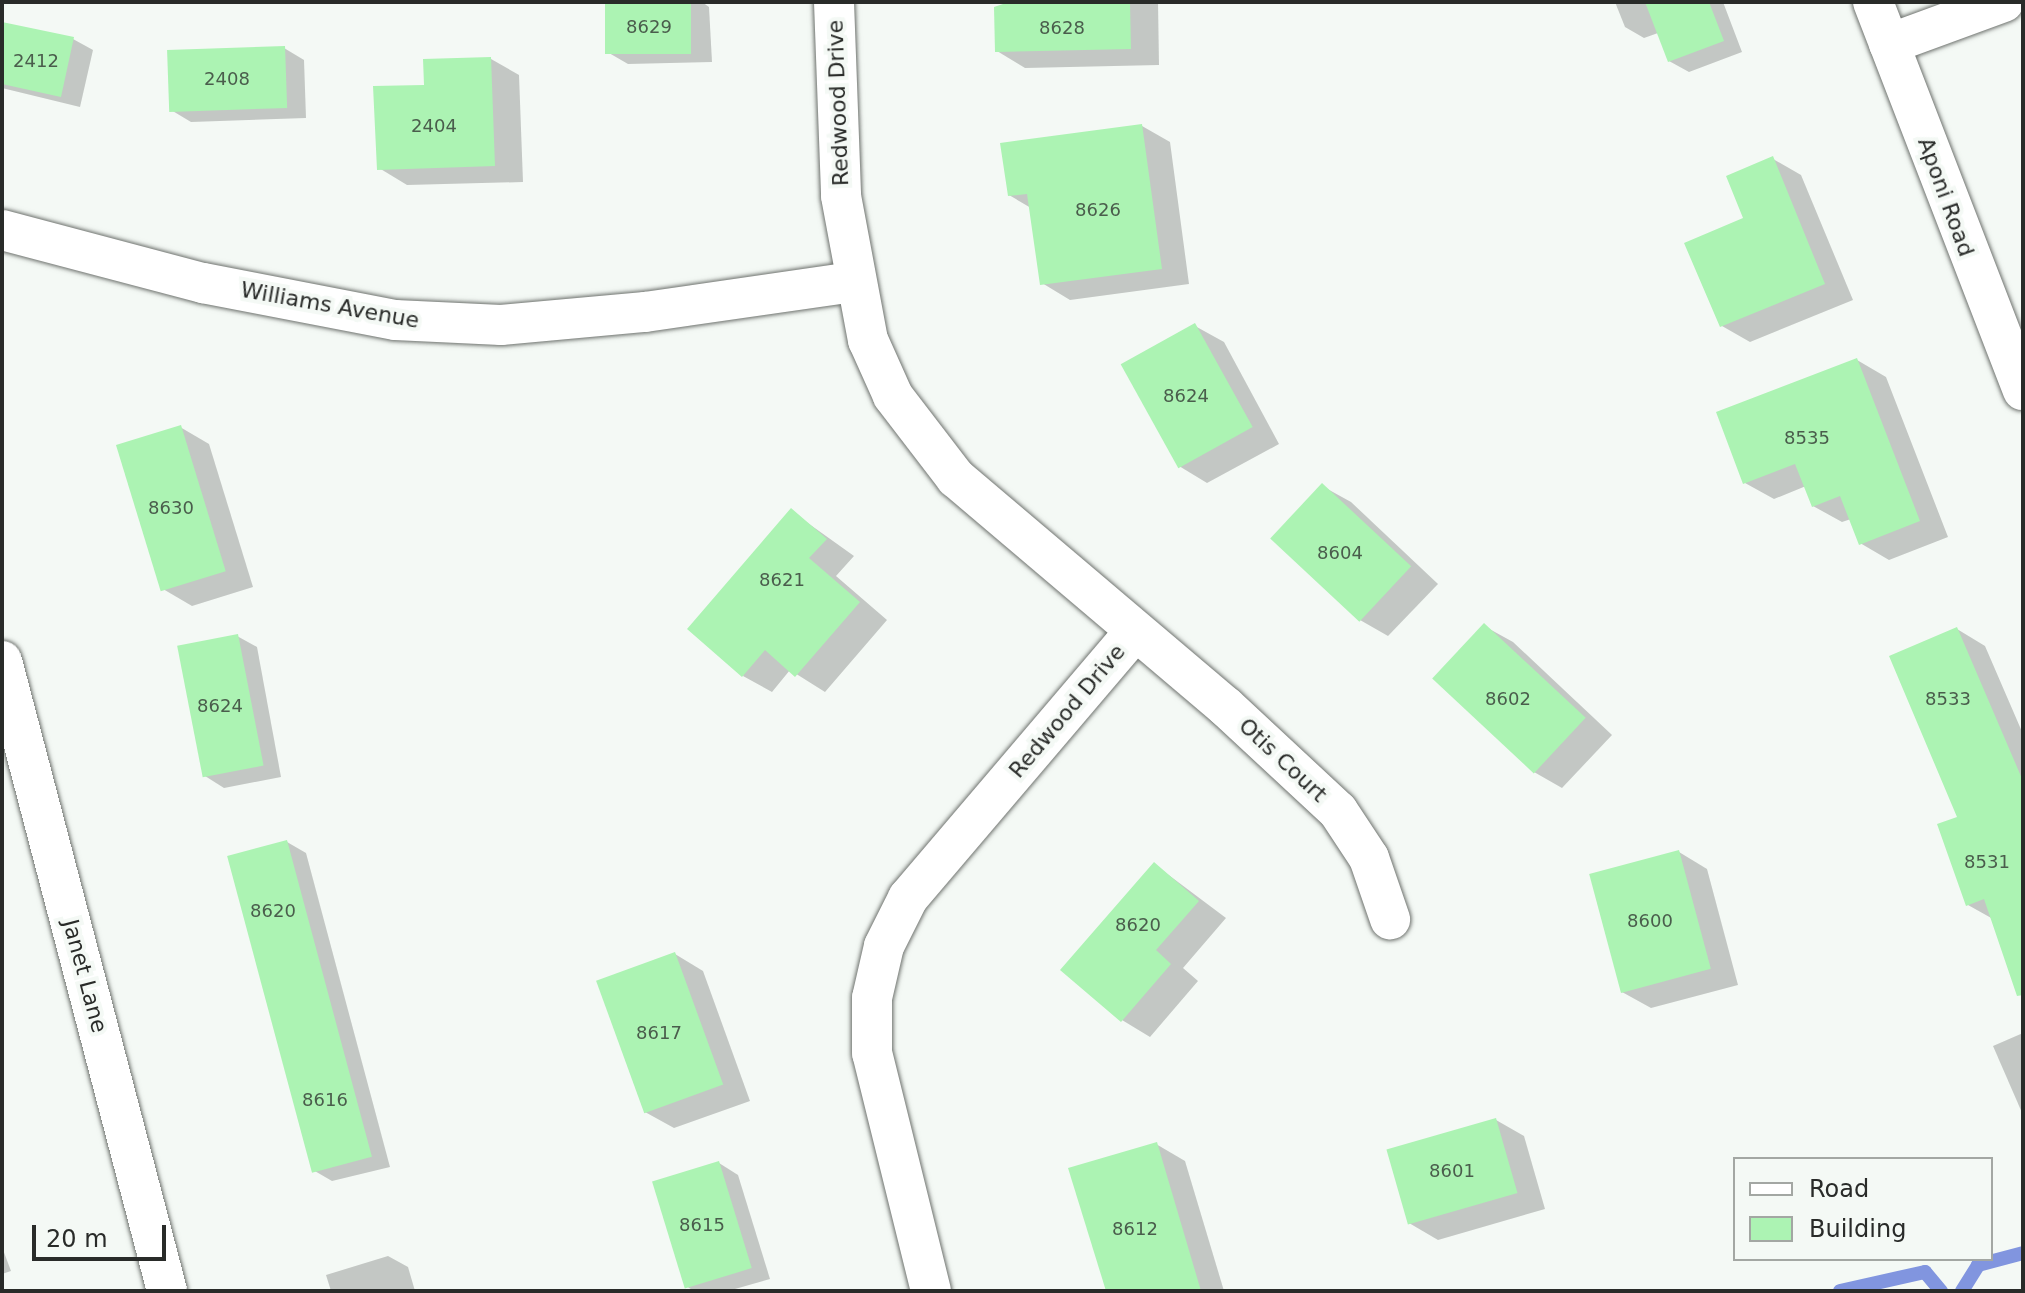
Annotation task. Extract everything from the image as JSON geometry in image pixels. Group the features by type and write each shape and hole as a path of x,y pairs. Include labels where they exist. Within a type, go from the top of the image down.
{"street":[{"name":"Redwood Drive","path":"834,2 841,196 854,282 868,340 893,396 928,447 1134,632 908,898 884,946 872,998 872,1053 931,1291"},
{"name":"Aponi Road","path":"1873,2 2023,390"},
{"path":"1889,44 2004,2"},
{"name":"Williams Avenue","path":"2,230 203,283 395,320 501,325 645,312 854,282"},
{"name":"Otis Court","path":"1134,632 1338,811 1369,858 1390,919"},
{"name":"Janet Lane","path":"2,661 167,1291"}],"building":[{"path":"605,2 691,2 691,54 605,54"},
{"path":"1009,2 1130,2 1131,49 995,52 994,7"},
{"path":"1645,2 1709,2 1724,41 1668,62"},
{"path":"2,22 74,37 61,97 2,84"},
{"path":"285,46 287,108 169,112 167,50"},
{"path":"491,57 495,166 377,170 373,86 424,85 423,59"},
{"path":"1142,124 1162,269 1040,285 1027,194 1008,196 1000,143"},
{"path":"1773,156 1825,284 1720,327 1684,243 1743,218 1726,176"},
{"path":"1195,323 1253,427 1178,468 1121,364"},
{"path":"1857,358 1920,521 1859,545 1840,496 1812,507 1795,464 1743,484 1716,412"},
{"path":"181,425 226,571 161,591 116,445"},
{"path":"1322,483 1411,566 1359,622 1270,539"},
{"path":"791,508 827,539 809,558 860,602 795,677 765,650 742,677 687,629"},
{"path":"1484,623 1586,718 1534,773 1432,679"},
{"path":"1957,627 2023,781 2023,995 2017,996 1984,899 1966,906 1937,824 1957,817 1889,656"},
{"path":"238,634 264,766 203,777 177,646"},
{"path":"287,840 372,1157 312,1173 227,856"},
{"path":"1679,850 1711,969 1621,993 1589,874"},
{"path":"1154,862 1199,901 1156,950 1171,964 1121,1022 1060,970"},
{"path":"675,952 723,1084 644,1113 596,981"},
{"path":"1496,1118 1517,1193 1408,1224 1386,1149"},
{"path":"1157,1142 1201,1291 1106,1291 1068,1168"},
{"path":"719,1161 752,1268 685,1289 652,1181"}],"waterway":[{"path":"1962,1291 1978,1265 2023,1253"},
{"path":"1840,1291 1925,1272 1941,1291"}]}
